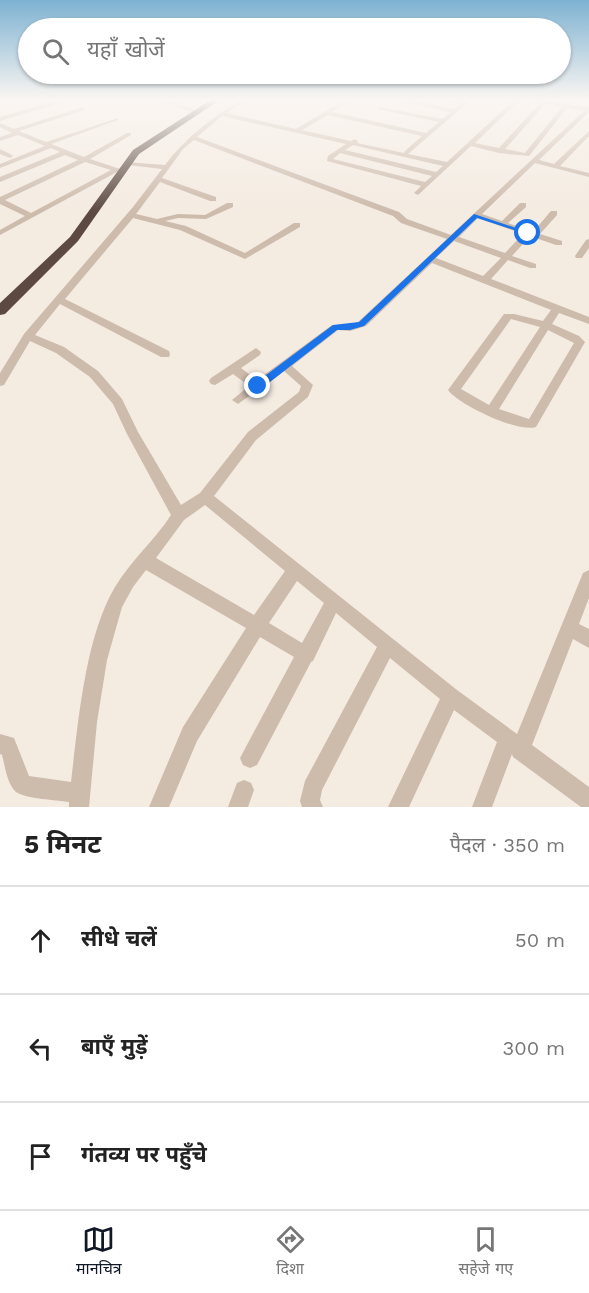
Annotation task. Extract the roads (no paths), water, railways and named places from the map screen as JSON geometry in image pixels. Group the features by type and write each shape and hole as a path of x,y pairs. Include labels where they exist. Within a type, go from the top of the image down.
{"highway":[{"path":"0,311 74,239 122,168 146,144 158,137"}],"street":[{"path":"27,137 84,160 122,168 167,167"},
{"path":"35,140 45,137"},
{"path":"0,166 70,137"},
{"path":"0,200 84,160 124,137"},
{"path":"330,137 450,163"},
{"path":"407,152 425,137"},
{"path":"418,193 478,137"},
{"path":"499,151 512,137"},
{"path":"470,144 527,155 542,137"},
{"path":"238,400 336,327 350,328 362,324 559,137 589,144"},
{"path":"556,166 585,137"},
{"path":"0,382 28,336 131,215 181,148 193,138 396,214 404,221 533,266"},
{"path":"428,185 328,160 354,142 450,163"},
{"path":"339,151 438,175"},
{"path":"0,180 66,152"},
{"path":"534,160 582,170 589,175"},
{"path":"0,233 122,168"},
{"path":"158,179 213,199"},
{"path":"0,200 32,216"},
{"path":"159,221 178,216 206,217 230,205"},
{"path":"503,224 523,205"},
{"path":"485,280 554,213"},
{"path":"131,215 183,228 245,256 297,225"},
{"path":"476,215 559,243"},
{"path":"579,256 589,242"},
{"path":"430,258 589,321"},
{"path":"59,300 165,354"},
{"path":"492,410 558,308"},
{"path":"508,316 575,337 580,342 534,423 527,424 492,410 460,396 454,388 508,316"},
{"path":"28,336 60,350 86,368 118,402 133,434 179,515"},
{"path":"215,381 256,352"},
{"path":"0,744 7,745 10,749 18,777 24,785 80,800 87,721 100,652 121,592 144,560 167,534 179,515 205,498 252,436 304,394 307,388 305,382 285,366"},
{"path":"233,368 258,386"},
{"path":"205,498 582,800"},
{"path":"144,560 307,655"},
{"path":"159,807 190,734 257,626 296,569"},
{"path":"482,807 514,745 569,627 589,578"},
{"path":"250,758 334,601"},
{"path":"569,627 589,639"},
{"path":"313,807 310,801 312,788 388,645"},
{"path":"398,807 450,696"}]}
